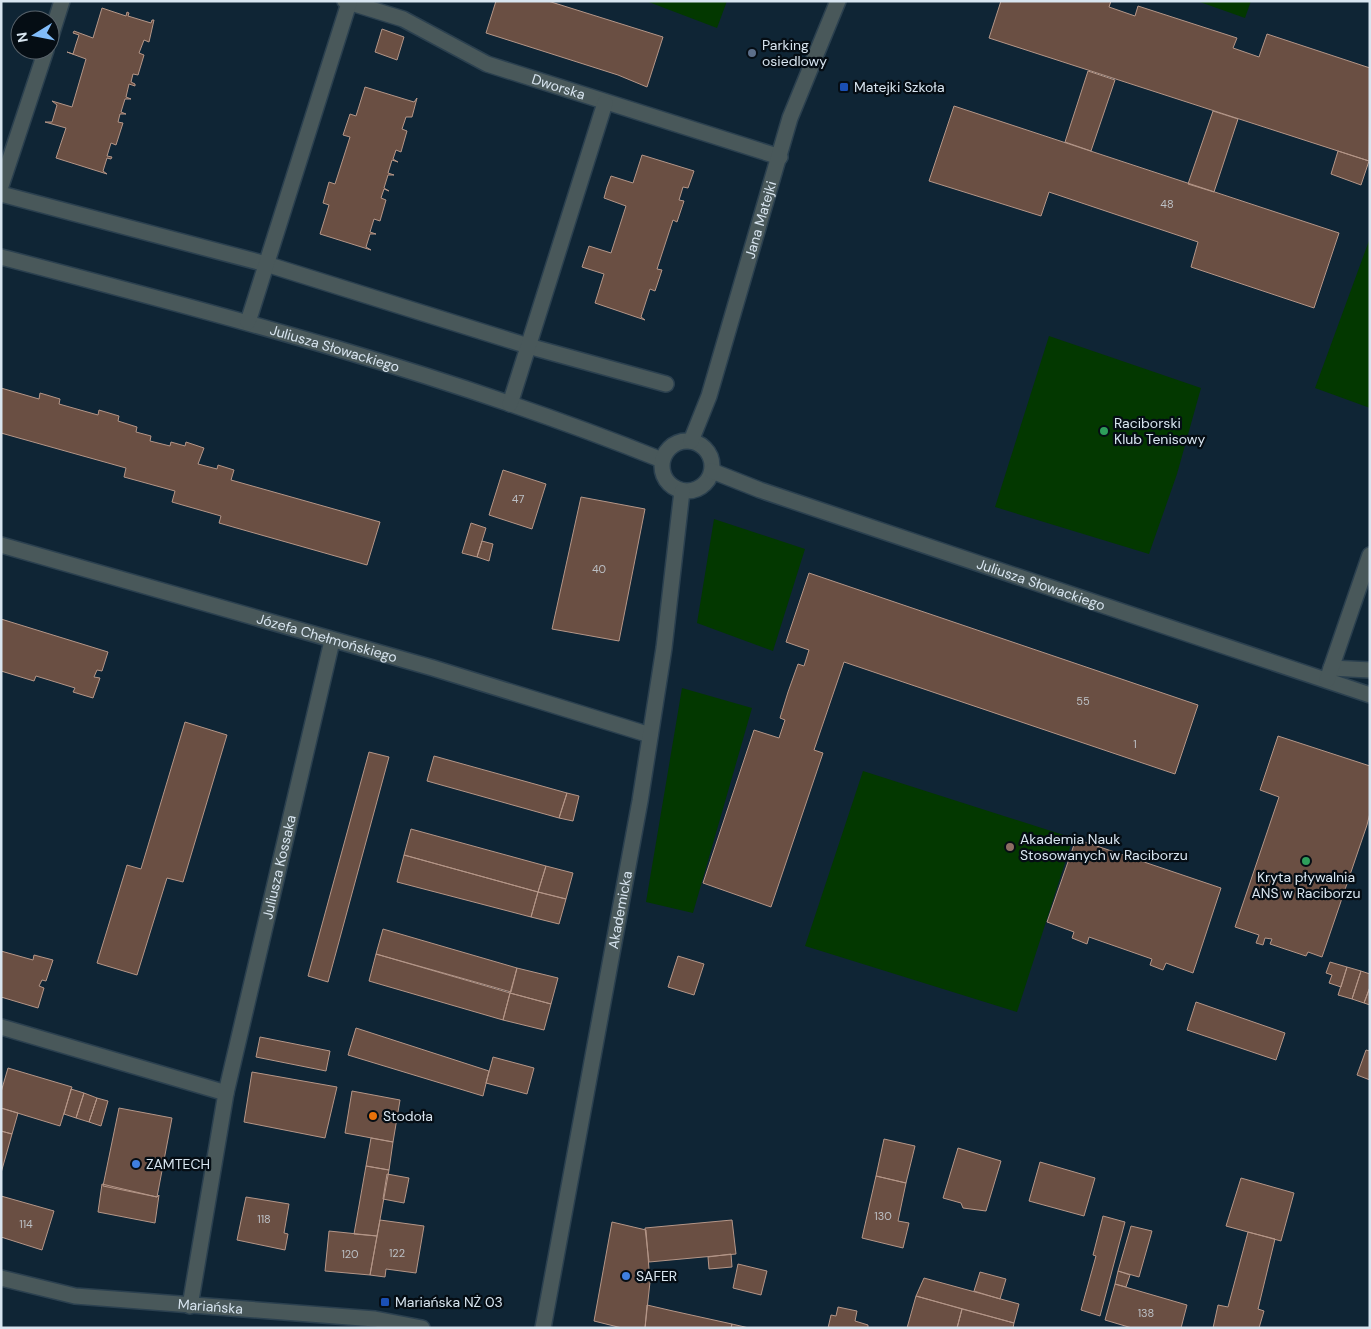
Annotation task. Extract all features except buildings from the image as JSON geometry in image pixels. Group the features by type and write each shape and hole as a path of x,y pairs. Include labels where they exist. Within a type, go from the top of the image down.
{"street":[{"name":"Jana Matejki","path":"691,441 710,396 790,118 838,1"},
{"name":"Dworska","path":"347,2 403,19 487,64 780,157"},
{"path":"248,322 347,2"},
{"path":"1,186 43,60"},
{"path":"510,404 605,103"},
{"path":"1,194 266,264 528,346 666,384"},
{"name":"Juliusza Słowackiego","path":"1,257 248,322 510,404 662,460"},
{"path":"684,440 691,441 702,446 708,452 712,471 701,487 694,490 682,490 667,481 662,471 662,460 673,444 684,440"},
{"name":"Juliusza Słowackiego","path":"712,471 760,490 1329,674 1370,695"},
{"name":"Akademicka","path":"543,1328 620,920 669,610 682,490"},
{"name":"Józefa Chełmońskiego","path":"1,545 332,641 433,668 650,735"},
{"path":"1370,555 1329,674 1370,670"},
{"name":"Juliusza Kossaka","path":"190,1306 226,1093 332,641"},
{"path":"1,1027 226,1093"},
{"name":"Mariańska","path":"1,1278 75,1296 375,1319 422,1328"}],"green space":[{"path":"646,1 727,1 717,28"},
{"path":"1197,1 1251,1 1245,18"},
{"path":"1370,238 1370,408 1315,388"},
{"name":"Raciborski Klub Tenisowy","path":"1049,336 1201,388 1177,474 1149,554 995,507"},
{"path":"714,519 805,549 773,651 697,623"},
{"path":"682,688 752,708 693,913 646,902"},
{"path":"863,771 1073,838 1017,1012 805,946"}],"place":[{"name":"Parking osiedlowy","path":"752,53"},
{"name":"Matejki Szkoła","path":"844,87"},
{"name":"Raciborski Klub Tenisowy","path":"1104,431"},
{"name":"Akademia Nauk Stosowanych w Raciborzu","path":"1010,847"},
{"name":"Kryta pływalnia ANS w Raciborzu","path":"1306,861"},
{"name":"Stodoła","path":"373,1116"},
{"name":"ZAMTECH","path":"136,1164"},
{"name":"SAFER","path":"626,1276"},
{"name":"Mariańska NŻ 03","path":"385,1302"}]}
